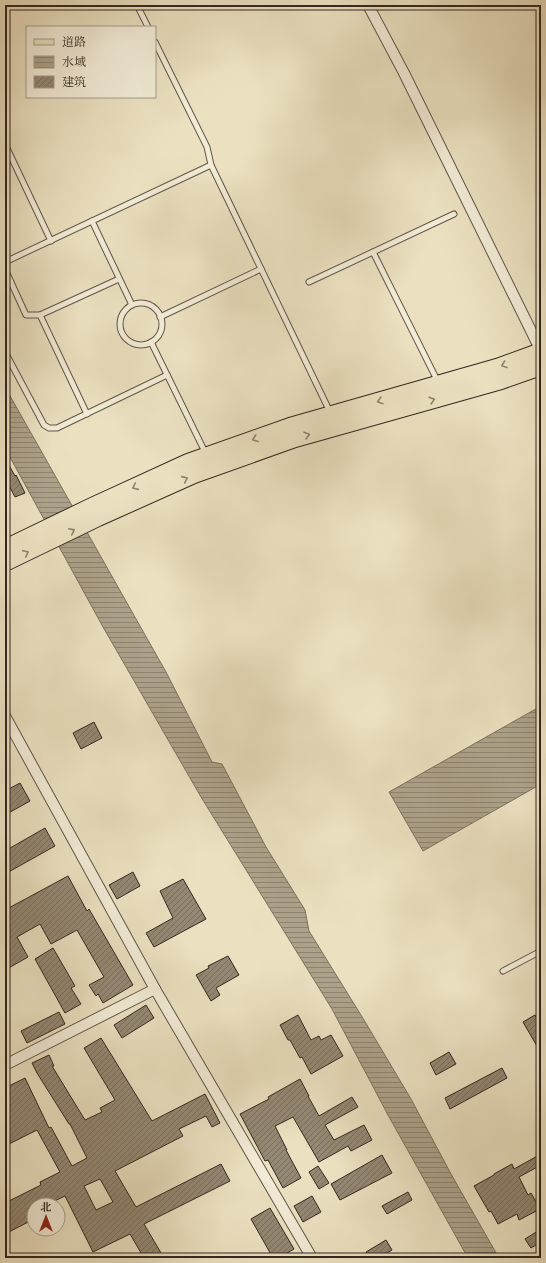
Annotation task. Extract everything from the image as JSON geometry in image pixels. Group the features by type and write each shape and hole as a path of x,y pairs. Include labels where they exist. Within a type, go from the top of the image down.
{"main road":[{"path":"209,463 290,426 497,367 541,351"},
{"path":"5,563 43,537 95,512 188,462 209,463 501,381 541,367"},
{"path":"5,548 43,537"}],"street":[{"path":"368,5 404,73 541,351"},
{"path":"5,716 155,990 312,1258"},
{"path":"5,1065 155,990"}],"lane":[{"path":"137,5 148,26"},
{"path":"156,44 206,147 211,164 332,414"},
{"path":"5,144 51,241"},
{"path":"5,262 211,164"},
{"path":"309,282 454,214"},
{"path":"92,221 132,305"},
{"path":"373,252 439,384"},
{"path":"5,269 26,315 40,315 119,278"},
{"path":"160,317 261,269"},
{"path":"132,305 149,305 156,310 160,317 161,326 159,334 151,342 146,344 137,345 129,342 120,329 122,315 126,309 132,305"},
{"path":"40,315 87,414"},
{"path":"151,342 209,463"},
{"path":"5,352 44,424 49,428 58,428 167,374"},
{"path":"503,972 541,951"}],"water":[{"path":"5,387 166,672 212,762 222,764 266,847 305,910 309,931 411,1099 451,1174 499,1258 468,1258 388,1115 332,1009 201,797 103,627 5,448"},
{"path":"541,706 541,784 423,851 389,792"}],"building":[{"path":"5,458 25,493 15,497 5,478"},
{"path":"94,722 102,738 81,749 73,733"},
{"path":"20,783 30,801 5,815 5,791"},
{"path":"45,828 55,846 5,874 5,851"},
{"path":"133,872 140,886 117,899 109,885"},
{"path":"68,876 87,911 89,909 133,985 103,1003 98,994 96,996 89,985 104,977 77,930 51,944 40,924 17,937 28,957 5,970 5,910"},
{"path":"183,879 206,919 154,947 146,933 173,918 160,891"},
{"path":"53,948 75,986 71,988 81,1004 65,1013 35,959"},
{"path":"228,956 239,975 216,988 220,995 211,1001 196,975 209,968 208,966"},
{"path":"146,1005 154,1018 122,1038 114,1025"},
{"path":"59,1012 65,1024 27,1043 21,1031"},
{"path":"298,1015 311,1040 319,1036 321,1040 331,1035 343,1056 311,1074 302,1057 300,1058 280,1025"},
{"path":"535,1015 541,1026 541,1053 523,1022"},
{"path":"101,1038 152,1121 205,1094 220,1123 212,1127 206,1116 179,1129 183,1136 115,1171 136,1207 221,1164 230,1181 144,1224 164,1258 144,1258 130,1234 93,1252 65,1196 26,1197 26,1223 5,1234 5,1203 41,1185 40,1182 60,1172 37,1130 5,1146 5,1088 25,1078 49,1128 51,1127 72,1166 87,1158 70,1124 32,1063 49,1055 54,1066 52,1066 85,1120 102,1112 100,1108 115,1100 84,1048","holes":["100,1179 113,1202 96,1210 84,1186"]},
{"path":"449,1052 456,1064 436,1075 430,1063"},
{"path":"502,1068 507,1078 450,1109 445,1098"},
{"path":"300,1079 319,1116 352,1097 358,1107 325,1125 334,1140 364,1125 372,1140 351,1151 348,1146 319,1162 293,1117 275,1126 301,1178 283,1188 268,1160 265,1161 240,1114 269,1099 268,1097"},
{"path":"541,1154 541,1165 519,1177 528,1195 531,1193 540,1209 519,1220 517,1214 498,1224 491,1211 489,1212 474,1186 512,1164 514,1169"},
{"path":"382,1155 392,1173 340,1200 331,1184"},
{"path":"318,1166 329,1183 319,1189 309,1172"},
{"path":"408,1192 412,1200 387,1214 382,1206"},
{"path":"312,1196 321,1212 303,1222 294,1206"},
{"path":"270,1208 294,1249 279,1258 273,1258 251,1219"},
{"path":"541,1229 541,1242 531,1248 525,1239"},
{"path":"386,1240 392,1250 379,1258 370,1258 366,1252"}]}
